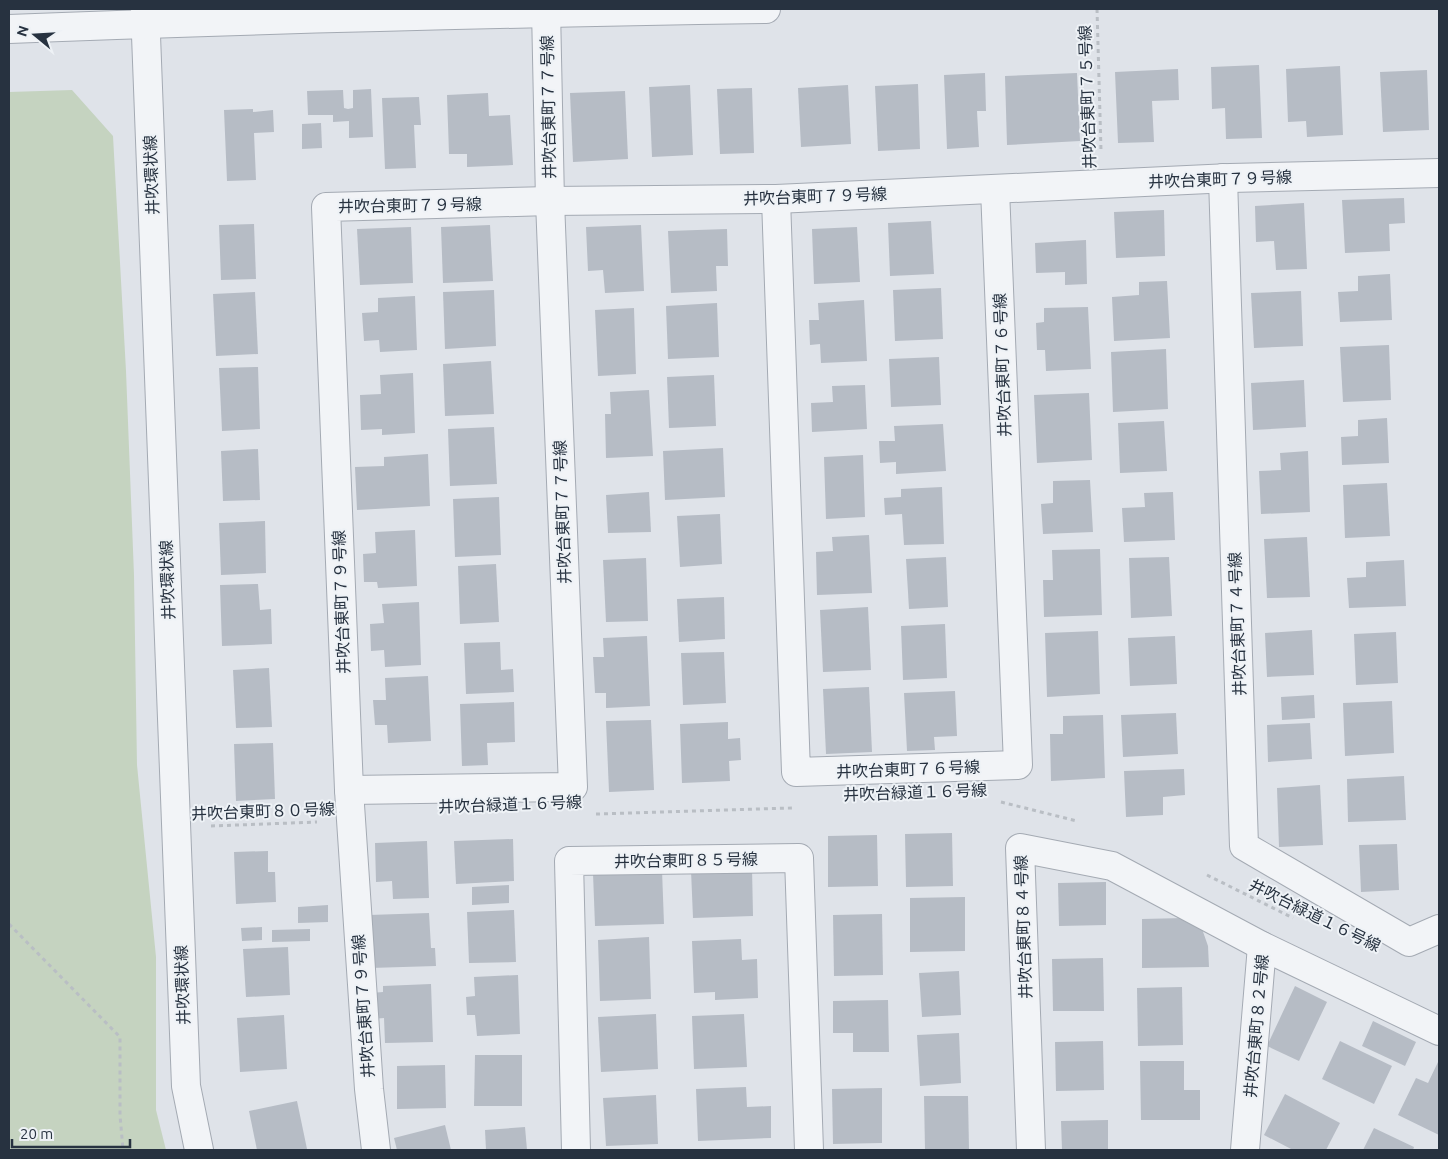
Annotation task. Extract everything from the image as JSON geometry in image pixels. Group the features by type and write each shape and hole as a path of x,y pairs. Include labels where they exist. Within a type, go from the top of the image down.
{"street":[{"path":"9,29 145,16 766,9"},
{"name":"井吹台東町７７号線","path":"349,790 573,787 550,201 546,11"},
{"name":"井吹環状線","path":"145,16 186,1086 199,1150"},
{"name":"井吹台東町７９号線","path":"376,1150 369,1089 349,790 326,207 550,201 776,199 1223,178 1439,173"},
{"name":"井吹台東町７４号線","path":"1223,178 1244,846 1409,942 1439,929"},
{"name":"井吹台東町７６号線","path":"776,199 796,772 1018,765 995,189"},
{"name":"井吹台東町８４号線","path":"1032,1150 1020,848 1112,866 1262,946"},
{"name":"井吹台東町８５号線","path":"576,1150 569,862 799,858 808,1150"},
{"name":"井吹台東町８２号線","path":"1245,1150 1262,946 1439,1031"}],"path":[{"name":"井吹台東町７５号線","path":"1096,9 1102,184"},
{"name":"井吹台緑道１６号線","path":"1000,802 1085,824"},
{"name":"井吹台緑道１６号線","path":"590,814 800,808"},
{"name":"井吹台東町８０号線","path":"176,827 351,821"},
{"name":"井吹台緑道１６号線","path":"1203,872 1299,920"},
{"path":"9,924 120,1037 120,1115 123,1150"}],"green space":[{"path":"72,90 113,136 126,371 134,575 137,765 156,957 156,1110 166,1150 9,1150 9,92"}],"building":[{"path":"1259,65 1262,138 1226,139 1225,108 1212,109 1211,67"},
{"path":"1340,66 1343,135 1307,137 1306,121 1288,122 1286,69"},
{"path":"1178,69 1179,100 1152,101 1154,142 1118,143 1115,72"},
{"path":"1427,70 1429,130 1383,132 1380,72"},
{"path":"985,73 986,111 977,111 979,147 947,149 944,75"},
{"path":"1077,73 1080,141 1007,145 1005,76"},
{"path":"918,84 920,149 878,151 875,86"},
{"path":"690,85 693,155 652,157 649,87"},
{"path":"848,85 851,144 801,147 798,88"},
{"path":"752,88 754,153 720,154 717,89"},
{"path":"371,89 373,137 349,138 349,121 333,122 333,115 308,115 307,91 343,90 344,108 348,109 353,108 353,90"},
{"path":"625,91 628,159 573,162 570,93"},
{"path":"488,93 489,116 510,115 513,165 467,167 467,154 449,154 447,95"},
{"path":"419,97 421,125 414,125 416,168 385,169 382,98"},
{"path":"253,109 253,112 273,110 274,132 254,133 256,180 227,181 224,110"},
{"path":"321,123 322,148 302,149 302,124"},
{"path":"1404,198 1405,223 1389,224 1390,251 1345,253 1342,200"},
{"path":"1304,203 1307,269 1276,270 1274,241 1256,242 1255,206"},
{"path":"1164,210 1165,256 1116,258 1114,212"},
{"path":"931,221 934,274 890,276 888,223"},
{"path":"254,224 256,279 221,280 219,225"},
{"path":"490,225 493,281 443,283 441,227"},
{"path":"641,225 644,291 605,293 603,270 588,271 586,227"},
{"path":"411,227 413,283 360,285 357,229"},
{"path":"857,227 860,282 814,284 812,229"},
{"path":"727,229 728,266 716,266 717,291 671,293 668,231"},
{"path":"1086,240 1087,284 1065,285 1065,272 1036,273 1035,243"},
{"path":"1390,274 1392,320 1340,322 1338,292 1358,291 1358,276"},
{"path":"1167,281 1170,338 1114,341 1112,297 1139,295 1139,282"},
{"path":"941,288 943,339 895,341 893,290"},
{"path":"494,290 496,346 445,349 443,292"},
{"path":"1301,291 1303,346 1254,348 1251,293"},
{"path":"255,292 258,354 216,356 213,294"},
{"path":"415,296 417,350 380,352 379,340 364,341 362,313 378,312 378,298"},
{"path":"864,300 867,361 821,363 820,344 810,345 809,320 819,320 818,303"},
{"path":"717,303 719,357 668,359 666,306"},
{"path":"1088,307 1091,369 1046,371 1045,350 1037,350 1036,323 1044,322 1044,308"},
{"path":"634,308 636,374 598,376 595,310"},
{"path":"1389,345 1391,400 1343,402 1340,347"},
{"path":"1166,349 1168,409 1113,412 1111,352"},
{"path":"939,357 941,405 891,407 889,359"},
{"path":"491,361 494,414 445,416 443,364"},
{"path":"258,367 260,429 222,431 219,368"},
{"path":"413,373 415,433 382,435 382,429 361,430 360,395 381,394 380,375"},
{"path":"714,375 716,426 669,428 667,377"},
{"path":"1304,380 1306,427 1253,430 1251,383"},
{"path":"865,385 867,429 812,432 811,403 833,402 832,386"},
{"path":"649,390 653,456 606,458 605,414 611,414 610,392"},
{"path":"1089,393 1092,460 1037,463 1034,395"},
{"path":"1387,418 1389,463 1342,465 1341,437 1358,436 1358,420"},
{"path":"1164,421 1167,471 1120,473 1118,423"},
{"path":"943,424 946,471 896,474 896,462 880,463 879,441 895,441 894,426"},
{"path":"494,427 497,484 450,486 448,429"},
{"path":"723,448 725,497 665,500 663,451"},
{"path":"258,449 260,500 223,501 221,451"},
{"path":"1308,451 1310,512 1261,514 1259,471 1281,470 1280,453"},
{"path":"428,454 430,506 357,510 355,467 384,466 384,457"},
{"path":"863,455 865,517 826,519 824,457"},
{"path":"1090,480 1093,532 1043,534 1041,504 1053,503 1053,481"},
{"path":"1387,483 1390,536 1345,538 1343,485"},
{"path":"942,487 944,544 904,545 902,514 885,515 884,498 901,497 901,489"},
{"path":"649,492 651,532 608,533 606,495"},
{"path":"1173,492 1175,540 1124,542 1122,508 1145,507 1144,493"},
{"path":"499,497 501,555 455,557 453,499"},
{"path":"720,514 722,564 680,567 677,516"},
{"path":"265,521 266,573 221,575 219,523"},
{"path":"415,530 417,586 378,588 377,582 364,582 363,554 376,553 375,532"},
{"path":"869,535 872,593 817,595 816,552 833,551 832,537"},
{"path":"1307,537 1310,597 1267,598 1264,539"},
{"path":"1100,549 1102,615 1044,617 1043,580 1053,580 1052,550"},
{"path":"946,557 948,607 909,609 906,559"},
{"path":"1169,557 1172,616 1131,618 1129,558"},
{"path":"646,558 648,621 606,622 603,560"},
{"path":"1404,560 1406,606 1349,608 1347,578 1366,577 1366,562"},
{"path":"496,564 499,622 460,624 458,566"},
{"path":"258,584 260,610 271,609 272,644 222,646 220,585"},
{"path":"724,597 725,639 679,642 677,599"},
{"path":"419,602 421,665 385,667 384,650 371,651 370,624 384,623 382,604"},
{"path":"868,607 871,670 823,672 820,610"},
{"path":"945,624 947,678 903,680 901,626"},
{"path":"1312,630 1314,675 1267,677 1265,633"},
{"path":"1098,631 1100,694 1047,697 1045,633"},
{"path":"1396,632 1398,683 1356,685 1354,634"},
{"path":"647,636 650,706 606,708 606,693 595,693 593,657 604,657 603,638"},
{"path":"1175,636 1177,684 1130,686 1128,638"},
{"path":"500,642 501,670 513,669 514,692 466,694 464,643"},
{"path":"724,652 726,703 683,705 681,653"},
{"path":"269,668 272,727 236,728 233,670"},
{"path":"428,676 431,741 388,743 387,725 375,725 373,700 386,700 385,678"},
{"path":"869,687 872,752 826,754 823,689"},
{"path":"955,691 957,736 934,737 935,750 907,751 904,693"},
{"path":"1314,695 1315,718 1282,720 1281,697"},
{"path":"1392,701 1394,753 1345,756 1343,703"},
{"path":"514,702 515,742 487,743 488,765 462,766 460,704"},
{"path":"1176,713 1178,754 1123,757 1121,715"},
{"path":"1103,715 1105,778 1051,781 1050,734 1063,734 1063,716"},
{"path":"651,720 654,790 609,792 606,721"},
{"path":"728,722 728,739 740,738 741,760 729,761 730,781 682,783 680,724"},
{"path":"1310,723 1312,759 1268,762 1267,725"},
{"path":"273,743 275,799 236,801 234,744"},
{"path":"1184,769 1185,795 1163,797 1163,815 1126,817 1124,771"},
{"path":"1404,776 1406,820 1348,822 1347,779"},
{"path":"1320,785 1323,845 1279,847 1277,788"},
{"path":"952,833 953,886 906,887 905,834"},
{"path":"877,835 878,886 828,887 828,836"},
{"path":"513,839 514,881 456,884 454,841"},
{"path":"427,841 429,898 393,899 392,881 376,882 375,843"},
{"path":"1397,844 1399,890 1361,892 1359,845"},
{"path":"268,851 268,872 275,872 276,902 236,904 234,852"},
{"path":"752,868 753,916 693,918 691,870"},
{"path":"662,870 664,924 595,926 593,873"},
{"path":"1106,882 1106,925 1059,926 1058,883"},
{"path":"509,885 509,903 472,905 472,887"},
{"path":"965,897 965,951 910,952 910,898"},
{"path":"328,905 328,922 298,923 298,907"},
{"path":"514,910 516,962 469,963 467,912"},
{"path":"429,913 431,948 435,948 436,966 370,968 369,915"},
{"path":"882,914 883,975 834,976 833,915"},
{"path":"1184,918 1201,926 1208,946 1209,967 1142,968 1142,919"},
{"path":"262,927 262,940 242,941 241,928"},
{"path":"310,929 310,941 272,942 272,930"},
{"path":"649,937 651,999 600,1001 598,940"},
{"path":"741,939 742,960 757,959 758,998 715,1000 715,992 694,993 692,941"},
{"path":"288,947 290,995 246,997 243,949"},
{"path":"1103,958 1104,1011 1053,1011 1052,959"},
{"path":"959,971 961,1015 922,1017 919,973"},
{"path":"518,975 520,1034 477,1036 475,1015 467,1015 466,997 475,996 474,977"},
{"path":"431,984 433,1042 385,1043 384,1018 372,1019 371,993 383,992 383,986"},
{"path":"1295,986 1327,1002 1299,1061 1267,1046"},
{"path":"1182,987 1183,1045 1138,1046 1137,988"},
{"path":"888,1000 889,1052 853,1052 853,1033 833,1033 833,1001"},
{"path":"656,1014 658,1069 601,1072 598,1017"},
{"path":"744,1014 747,1067 694,1069 692,1016"},
{"path":"284,1015 287,1069 240,1072 237,1018"},
{"path":"1373,1021 1416,1042 1405,1066 1362,1046"},
{"path":"959,1033 961,1083 920,1086 917,1035"},
{"path":"1103,1041 1104,1090 1056,1091 1055,1042"},
{"path":"1340,1041 1392,1066 1374,1104 1322,1079"},
{"path":"475,1055 522,1055 522,1106 474,1106"},
{"path":"1140,1061 1184,1061 1184,1090 1200,1090 1200,1120 1141,1120"},
{"path":"1438,1062 1439,1135 1398,1115 1416,1078 1428,1083"},
{"path":"445,1065 446,1108 397,1109 397,1066"},
{"path":"746,1087 747,1107 771,1106 771,1138 698,1141 696,1089"},
{"path":"882,1088 882,1143 833,1144 832,1089"},
{"path":"1285,1094 1340,1123 1326,1150 1293,1150 1264,1135"},
{"path":"656,1095 658,1144 606,1146 603,1098"},
{"path":"924,1096 968,1096 969,1150 925,1150"},
{"path":"297,1101 307,1149 257,1150 249,1111"},
{"path":"1108,1120 1108,1150 1062,1150 1061,1121"},
{"path":"445,1125 451,1150 397,1150 394,1138"},
{"path":"525,1127 527,1150 486,1150 485,1130"},
{"path":"1374,1128 1414,1147 1413,1150 1363,1150"}]}
